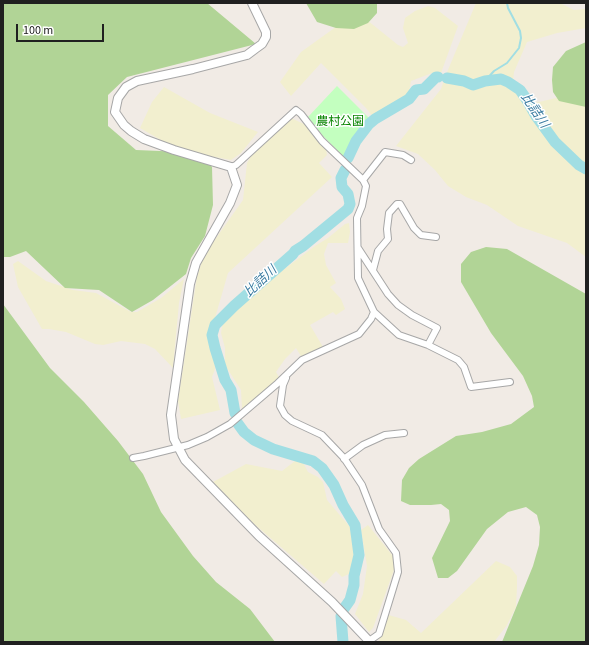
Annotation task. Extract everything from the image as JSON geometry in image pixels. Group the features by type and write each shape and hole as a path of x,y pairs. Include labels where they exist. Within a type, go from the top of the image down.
{"street":[{"path":"252,3 266,32 266,37 262,44 247,55 138,81 126,87 118,98 115,112 130,131 144,138 174,150 231,167 236,165 296,110 322,141 363,180 366,186 362,206 356,218 358,278 374,312 399,335 428,345 458,360 464,367 471,387 510,382"},
{"path":"363,180 385,152 403,155 411,160"},
{"path":"231,167 237,185 234,194 196,263 190,284 171,415 174,439 185,460 259,536 332,602 369,642 379,634 398,572 396,553 379,529 362,485 344,459 322,435 285,415 280,406 283,385 289,373"},
{"path":"373,270 378,251 388,239 387,229 389,213 397,204 400,204 414,228 421,236 436,237"},
{"path":"358,248 388,294 398,305 412,315 437,328 428,345"},
{"path":"133,458 188,445 207,437 230,424 302,360 359,334 371,319 374,312"},
{"path":"344,459 363,445 384,435 404,432"}],"shaded area":[{"path":"476,3 560,3 574,10 586,9 586,28 557,33 527,42 514,72 513,82 518,91 530,103 586,91 586,159 582,170 586,171 586,257 567,243 518,226 487,205 466,197 448,186 435,170 418,154 396,146 441,89"},
{"path":"428,6 435,8 458,26 441,73 432,73 411,81 409,92 403,101 394,103 373,117 366,108 321,63 291,96 280,82 301,52 340,24 367,20 398,45 403,47 408,43 403,28 405,18 415,11"},
{"path":"164,87 210,113 258,132 241,153 231,160 204,155 166,143 140,128 152,102"},
{"path":"293,119 304,124 326,149 327,155 319,163 332,177 228,273 213,325 215,369 212,377 220,410 181,419 178,401 197,276 204,255 243,200 247,163 265,133 281,120"},
{"path":"349,223 350,232 348,243 328,243 324,254 326,265 336,283 330,287 341,299 345,309 336,315 333,312 310,325 323,347 302,358 296,348 285,359 276,372 280,379 242,409 241,390 225,365 225,348 221,333 223,321 229,311 345,224"},
{"path":"18,261 46,281 73,290 96,293 131,312 137,312 161,298 184,279 179,303 173,368 155,349 145,344 121,341 103,345 95,344 66,332 42,329 18,287 13,264"},
{"path":"300,457 308,472 318,477 323,482 327,500 350,527 354,552 351,573 342,577 336,571 324,584 253,523 213,482 246,464 282,471"},
{"path":"368,525 393,556 395,567 373,628 369,632 355,614 363,594 367,566 361,530"},
{"path":"496,561 510,567 517,576 517,587 516,607 507,625 494,642 379,642 385,614 406,620 421,633"}],"green space":[{"path":"3,3 207,3 256,44 127,77 108,95 108,126 136,150 184,152 206,159 212,167 213,205 205,236 191,258 186,274 153,300 132,312 99,290 65,288 26,251 10,257 3,257"},
{"path":"306,3 377,3 377,13 368,23 354,29 336,28 317,22"},
{"path":"586,42 586,107 559,101 553,92 552,80 553,67 566,51"},
{"name":"農村公園","path":"337,86 371,120 351,145 345,158 323,136 308,117"},
{"path":"486,247 507,249 586,294 586,642 502,642 533,566 539,545 540,527 537,515 526,507 508,512 487,529 457,571 448,578 438,578 432,558 450,521 449,510 441,504 410,505 401,501 402,480 409,468 419,459 456,436 482,432 511,424 534,407 532,396 523,376 491,333 461,282 461,264 471,252"},
{"path":"3,304 50,368 84,402 118,441 143,474 161,512 193,556 216,582 250,609 275,642 3,642"}],"waterway":[{"path":"485,81 494,71 507,63 519,48 521,38 520,31 507,3"},
{"name":"比詰川","path":"348,158 356,141 369,124 409,99 416,90 424,89 436,77 438,77"},
{"name":"比詰川","path":"447,78 464,81 473,85 485,81 501,79 508,82 520,90 536,116 555,142 579,165 586,169"},
{"name":"比詰川","path":"235,413 231,390 225,380 212,335 215,325 295,251 348,209 350,204 348,194 342,187 341,178 345,170"},
{"name":"比詰川","path":"236,421 244,432 254,440 273,449 313,461 322,468 334,485 343,505 355,525 359,555 350,600 343,610"},
{"name":"比詰川","path":"341,616 343,642"}]}
